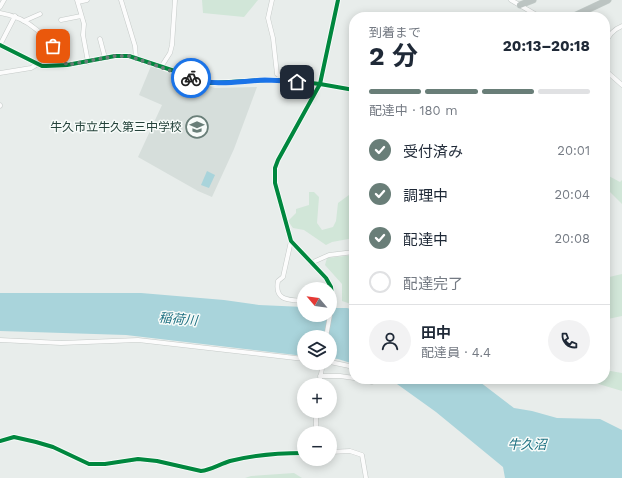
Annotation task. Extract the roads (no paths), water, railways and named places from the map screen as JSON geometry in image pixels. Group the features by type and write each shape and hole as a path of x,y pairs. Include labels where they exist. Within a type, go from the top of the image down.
{"highway":[{"path":"520,5 533,0"},
{"path":"583,12 608,0"}],"street":[{"path":"0,7 4,0"},
{"path":"87,0 77,1 84,24 83,35 88,62"},
{"path":"120,0 135,46 136,58"},
{"path":"161,67 170,53 172,45 175,0"},
{"path":"272,0 268,18 273,38 277,74 285,80"},
{"path":"328,282 291,241 275,183 275,168 320,84 338,0"},
{"path":"511,0 532,12"},
{"path":"0,13 15,16 24,21 47,39 67,65"},
{"path":"24,21 40,14"},
{"path":"15,16 0,45 38,64 46,66 67,65 123,56 136,58 211,83 285,80 349,89"},
{"path":"61,20 81,16"},
{"path":"610,35 617,28 622,26"},
{"path":"47,39 58,35"},
{"path":"100,39 105,58"},
{"path":"0,73 31,68 38,64"},
{"path":"610,74 622,85"},
{"path":"291,241 283,277 278,281 278,292 280,296 286,299 297,300"},
{"path":"311,263 317,259 329,255 349,253"},
{"path":"0,340 61,343 138,340 297,359"},
{"path":"337,363 349,366"},
{"path":"322,370 320,376 349,377"},
{"path":"0,441 14,437 36,442 54,447 89,464 105,464 138,459 157,461 201,471 206,471 231,461 270,454 297,453"},
{"path":"337,452 350,451 362,455 366,478"}],"water":[{"path":"207,171 215,175 209,188 201,185"},
{"name":"稲荷川","path":"0,293 141,293 224,300 259,305 297,307 297,322 337,322 337,308 347,308 349,309 349,362 337,359 337,330 297,330 297,355 126,335 0,331"},
{"name":"牛久沼","path":"397,384 483,384 514,408 557,418 600,419 622,430 622,478 505,478 503,467 436,412"}],"place":[{"name":"牛久市立牛久第三中学校","path":"197,127"}]}
